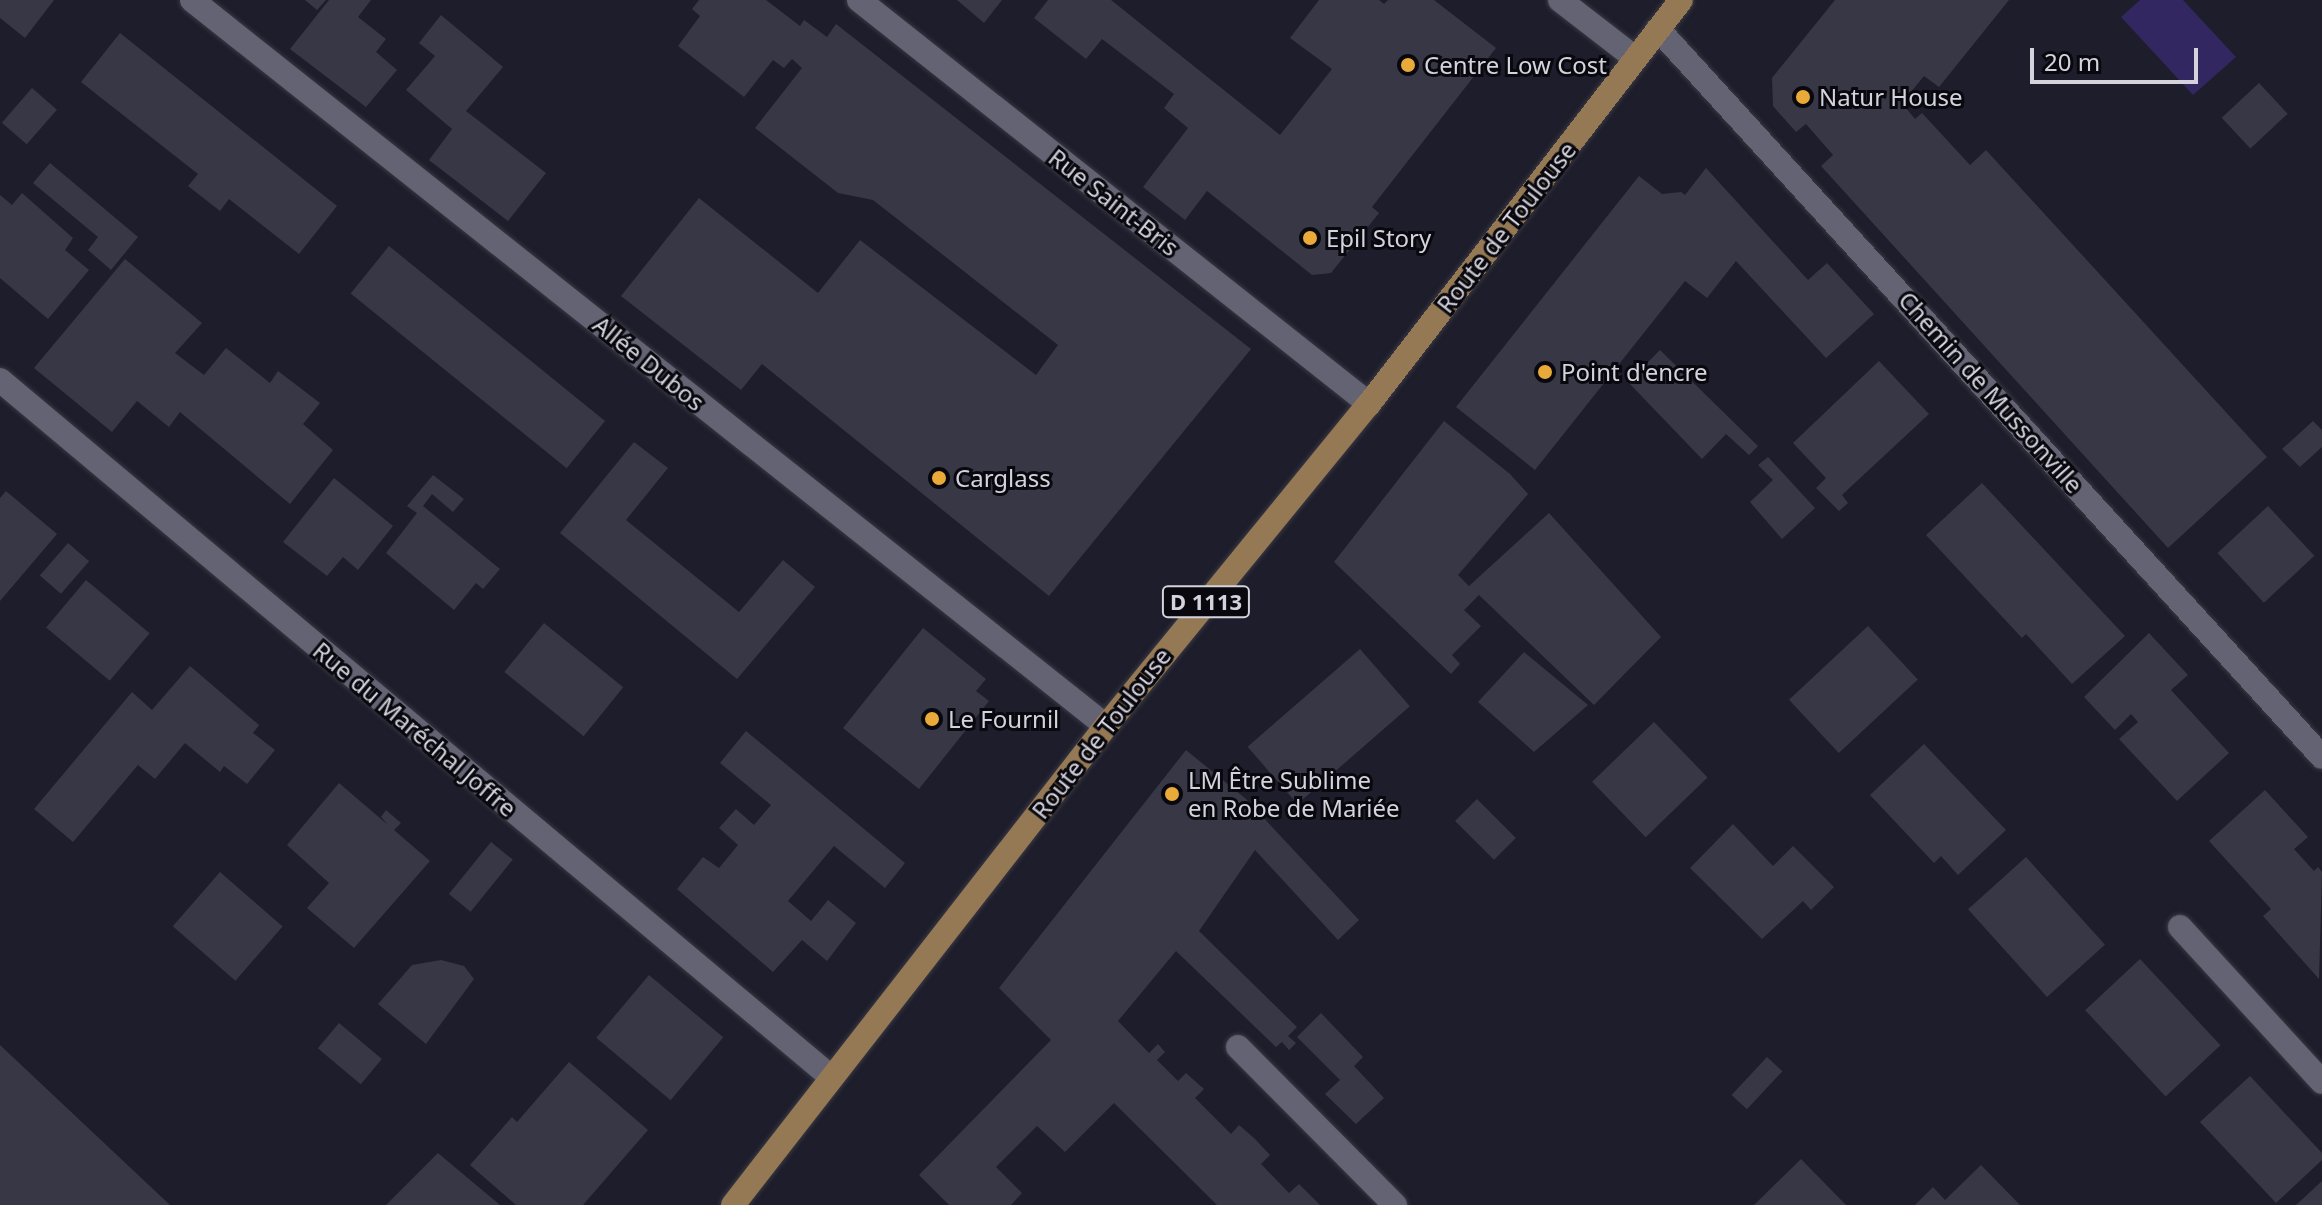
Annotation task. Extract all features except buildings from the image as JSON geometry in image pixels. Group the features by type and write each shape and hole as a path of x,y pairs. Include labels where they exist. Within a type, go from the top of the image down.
{"main road":[{"name":"Route de Toulouse","path":"733,1205 1106,726 1369,404 1681,0"}],"street":[{"name":"Allée Dubos","path":"192,0 1106,726"},
{"name":"Rue Saint-Bris","path":"859,0 1369,404"},
{"path":"1560,0 1635,58"},
{"name":"Chemin de Mussonville","path":"1658,29 2322,757"},
{"name":"Rue du Maréchal Joffre","path":"0,380 831,1077"},
{"path":"2180,927 2322,1082"},
{"path":"1238,1047 1395,1205"}],"shaded area":[{"path":"2140,0 2183,0 2236,57 2193,95 2121,17"}],"place":[{"name":"Centre Low Cost","path":"1408,65"},
{"name":"Natur House","path":"1803,97"},
{"name":"Epil Story","path":"1310,238"},
{"name":"Point d'encre","path":"1545,372"},
{"name":"Carglass","path":"939,478"},
{"name":"Le Fournil","path":"932,719"},
{"name":"LM Être Sublime en Robe de Mariée","path":"1172,794"}]}
